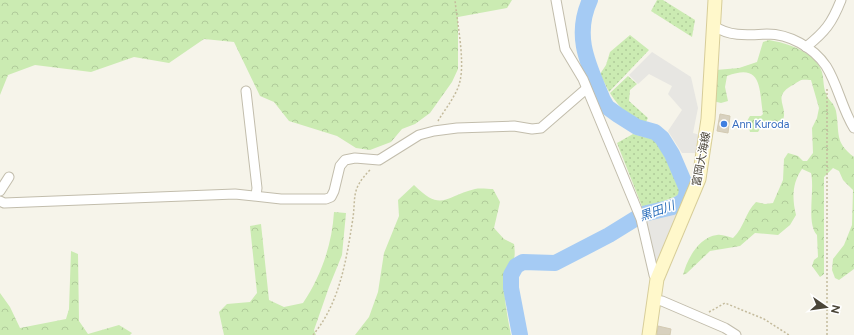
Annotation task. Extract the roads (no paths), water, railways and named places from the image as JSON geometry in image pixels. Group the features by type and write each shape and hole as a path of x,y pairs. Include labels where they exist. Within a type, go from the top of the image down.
{"main road":[{"name":"富岡大海線","path":"649,335 657,279 699,179 708,119 716,0"}],"street":[{"path":"556,0 565,48 583,79 586,90 640,216 654,275 657,279"},
{"path":"806,47 825,32 834,20 841,0"},
{"path":"714,26 721,31 743,36 782,35 806,47 826,66 854,128"},
{"path":"0,201 4,203 235,194 256,195 281,199 326,200 331,197 334,191 340,166 345,160 355,158 379,160 419,135 434,130 496,126 532,129 541,128 586,90"},
{"path":"246,91 257,188 256,195"},
{"path":"0,191 9,177"},
{"path":"654,300 725,328 736,335"}],"waterway":[{"name":"黒田川","path":"520,335 511,288 511,275 516,266 523,262 555,263 609,235 643,214 673,207 683,201 686,196 687,189 672,154 662,138 655,132 637,127 618,115 607,107 603,100 588,63 583,39 585,14 590,0"}],"place":[{"name":"Ann Kuroda","path":"724,124"}]}
